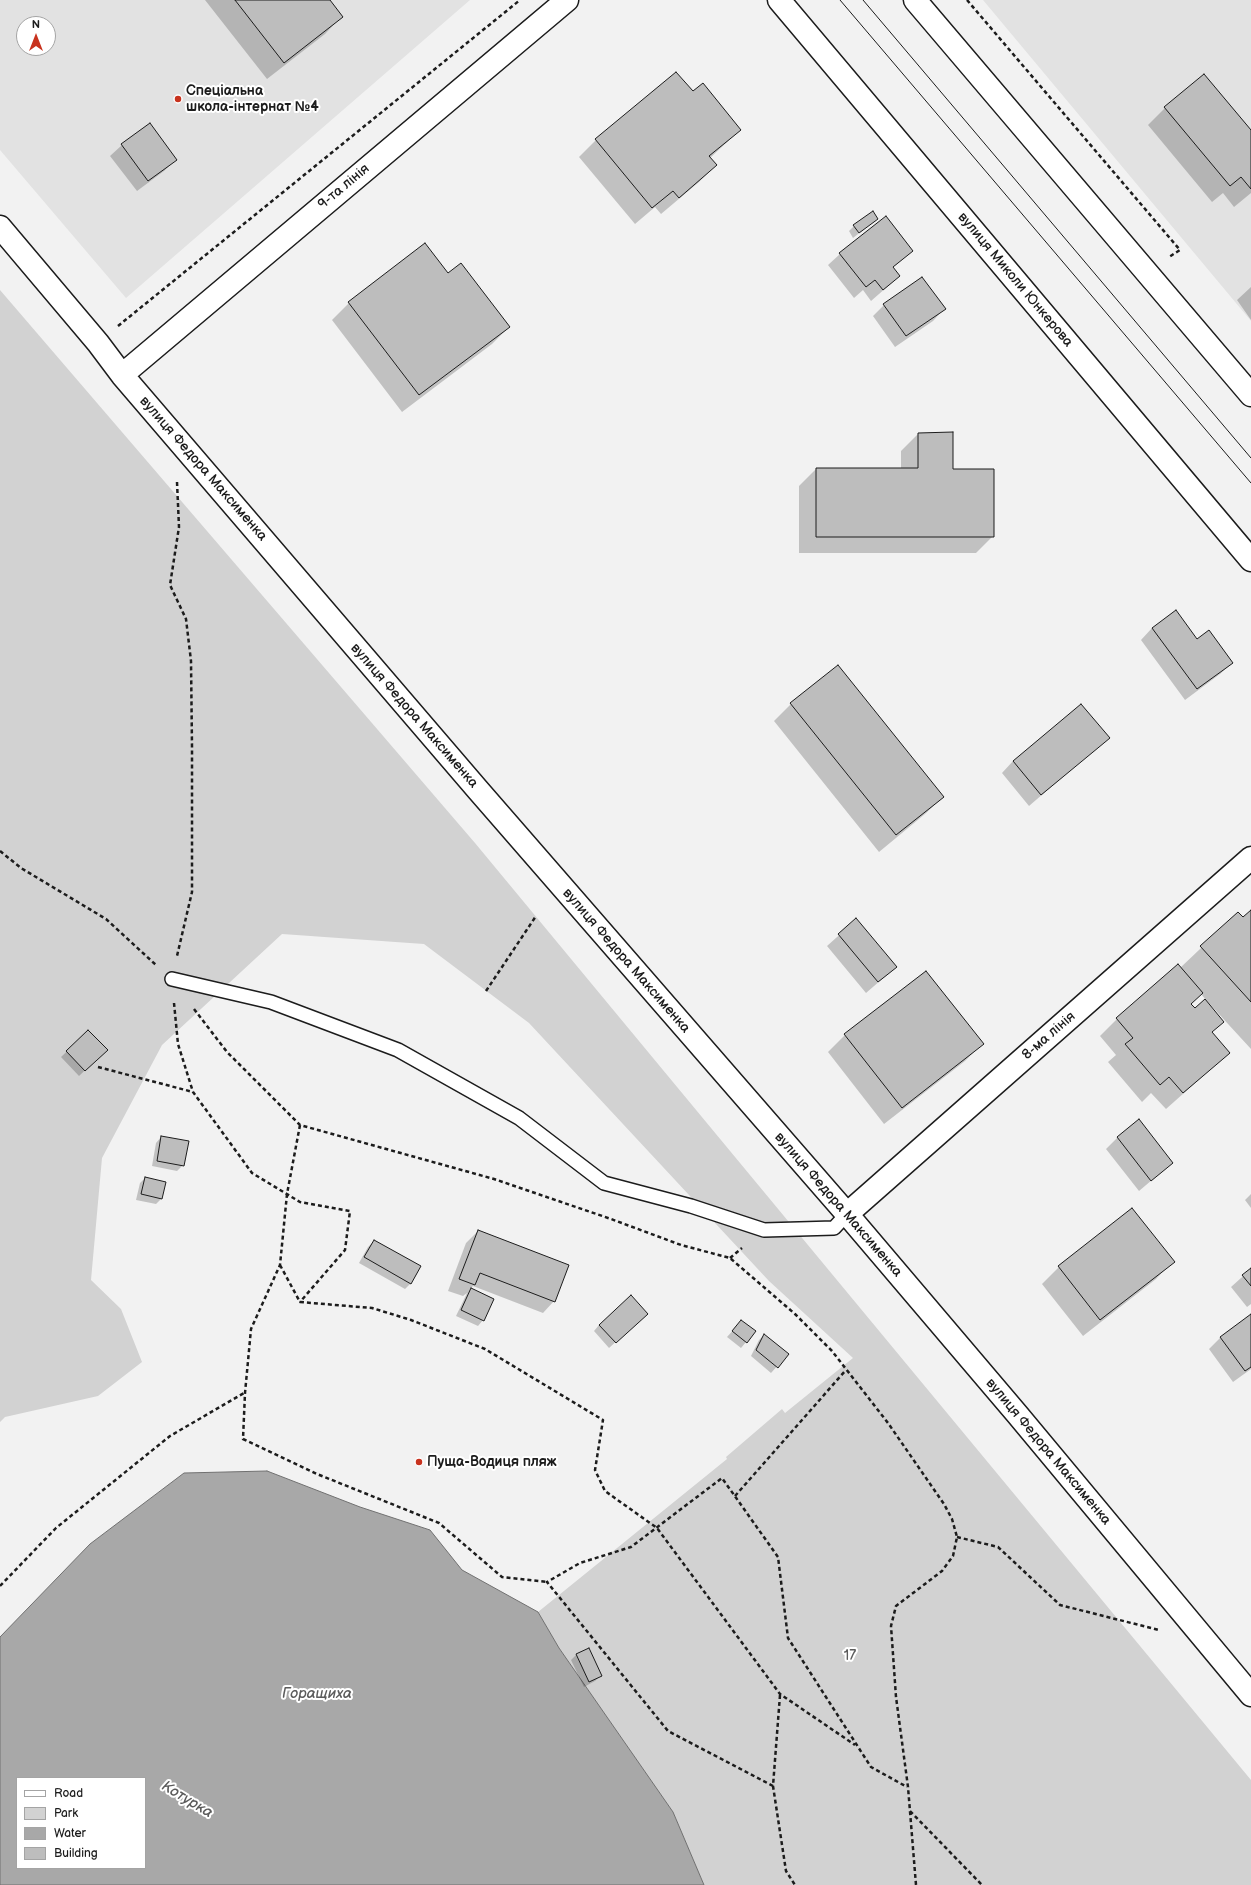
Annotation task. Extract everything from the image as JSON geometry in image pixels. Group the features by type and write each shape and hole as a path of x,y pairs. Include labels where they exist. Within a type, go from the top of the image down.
{"street":[{"name":"9-та лінія","path":"122,374 566,0"},
{"name":"вулиця Миколи Юнкерова","path":"779,0 1251,560"},
{"path":"915,0 1251,395"},
{"name":"вулиця Федора Максименка","path":"0,227 98,343 122,374 478,790 847,1214 1017,1414 1251,1695"},
{"name":"8-ма лінія","path":"847,1214 1251,858"}],"lane":[{"path":"172,979 271,1002 398,1050 519,1118 604,1183 691,1206 764,1230 834,1228 847,1214"}],"path":[{"path":"98,343 520,0"},
{"path":"967,0 1180,250 1148,273"},
{"path":"176,481 179,527 170,585 186,619 191,661 192,892 172,979 178,1044 193,1092 252,1173 300,1202 350,1211 345,1250 300,1302"},
{"path":"0,851 21,868 106,919 172,979 228,1052 300,1125 494,1180 612,1219 681,1245 730,1258 795,1314 832,1350 846,1370 888,1422 944,1504 952,1519 957,1537 953,1556 942,1571 896,1606 891,1626 896,1697 908,1787 916,1885"},
{"path":"486,991 536,916"},
{"path":"98,1067 193,1092"},
{"path":"300,1125 287,1194 280,1265 251,1329 245,1393 243,1439 317,1474 439,1523 502,1577 547,1582 580,1563 631,1547 722,1478 778,1557 788,1638 871,1767 908,1787"},
{"path":"280,1265 300,1302"},
{"path":"300,1302 372,1308 418,1323 485,1349 603,1420 595,1470 605,1491 657,1528 780,1694 857,1746"},
{"path":"735,1496 846,1370"},
{"path":"0,1586 56,1528 170,1436 245,1393"},
{"path":"957,1537 998,1547 1060,1605 1160,1630"},
{"path":"547,1582 668,1731 773,1786"},
{"path":"780,1694 773,1786 786,1870 795,1885"},
{"path":"910,1811 982,1885"}],"shaded area":[{"name":"Спеціальна школа-інтернат №4","path":"0,0 470,0 126,298 0,150"},
{"path":"983,0 1251,0 1251,321"}],"green space":[{"name":"17","path":"0,290 475,843 1251,1780 1251,1885 704,1885 673,1812 559,1648 538,1612 727,1459 726,1457 782,1409 785,1413 853,1358 769,1281 529,1023 424,944 282,934 162,1045 102,1158 91,1280 121,1309 142,1362 98,1396 5,1417 0,1422"}],"water":[{"name":"Горащиха","path":"267,1471 360,1507 430,1530 462,1570 538,1612 559,1648 673,1812 704,1885 0,1885 0,1637 90,1544 184,1473"}],"building":[{"path":"235,0 330,0 343,17 284,63"},
{"path":"676,72 693,91 703,83 741,130 709,156 717,165 679,198 673,191 652,208 595,139"},
{"path":"1204,74 1251,130 1251,189 1241,177 1230,186 1164,107"},
{"path":"150,123 177,160 148,181 121,144"},
{"path":"873,211 878,219 859,233 853,225"},
{"path":"886,216 913,251 893,267 900,276 883,290 875,280 866,287 839,253"},
{"path":"425,243 448,273 461,263 510,327 419,395 348,302"},
{"path":"922,277 946,309 906,336 883,304"},
{"path":"953,432 953,469 994,469 994,537 816,537 816,468 918,468 918,433"},
{"path":"1176,610 1197,639 1209,630 1233,663 1197,689 1152,628"},
{"path":"838,665 944,797 896,835 790,703"},
{"path":"1081,704 1110,738 1041,795 1013,761"},
{"path":"1251,910 1251,1002 1200,946 1238,912 1243,917"},
{"path":"856,918 897,967 878,982 838,934"},
{"path":"1178,964 1203,993 1191,1004 1195,1008 1205,999 1224,1022 1212,1032 1230,1053 1183,1093 1169,1077 1160,1085 1125,1044 1133,1038 1116,1018"},
{"path":"926,971 984,1044 902,1108 844,1034"},
{"path":"88,1030 108,1050 85,1071 66,1051"},
{"path":"1139,1119 1173,1163 1151,1181 1117,1137"},
{"path":"161,1136 189,1141 184,1166 157,1161"},
{"path":"145,1177 166,1182 162,1199 141,1194"},
{"path":"1132,1208 1175,1262 1100,1320 1058,1266"},
{"path":"478,1230 569,1265 555,1302 480,1273 475,1285 459,1279"},
{"path":"374,1240 421,1266 411,1284 364,1257"},
{"path":"1251,1268 1251,1286 1242,1275"},
{"path":"471,1288 494,1299 484,1321 461,1310"},
{"path":"631,1295 648,1314 616,1343 599,1325"},
{"path":"1251,1314 1251,1367 1245,1371 1220,1337"},
{"path":"741,1320 756,1331 747,1343 732,1331"},
{"path":"764,1334 789,1354 778,1368 756,1350"},
{"path":"589,1648 602,1676 589,1682 576,1654"}],"tram line":[{"path":"840,0 1251,483"},
{"path":"863,0 1251,458"}],"place":[{"name":"Спеціальна школа-інтернат №4","path":"178,99"},
{"name":"Пуща-Водиця пляж","path":"419,1462"}],"water label":[{"name":"Котурка","path":"187,1800"}]}
